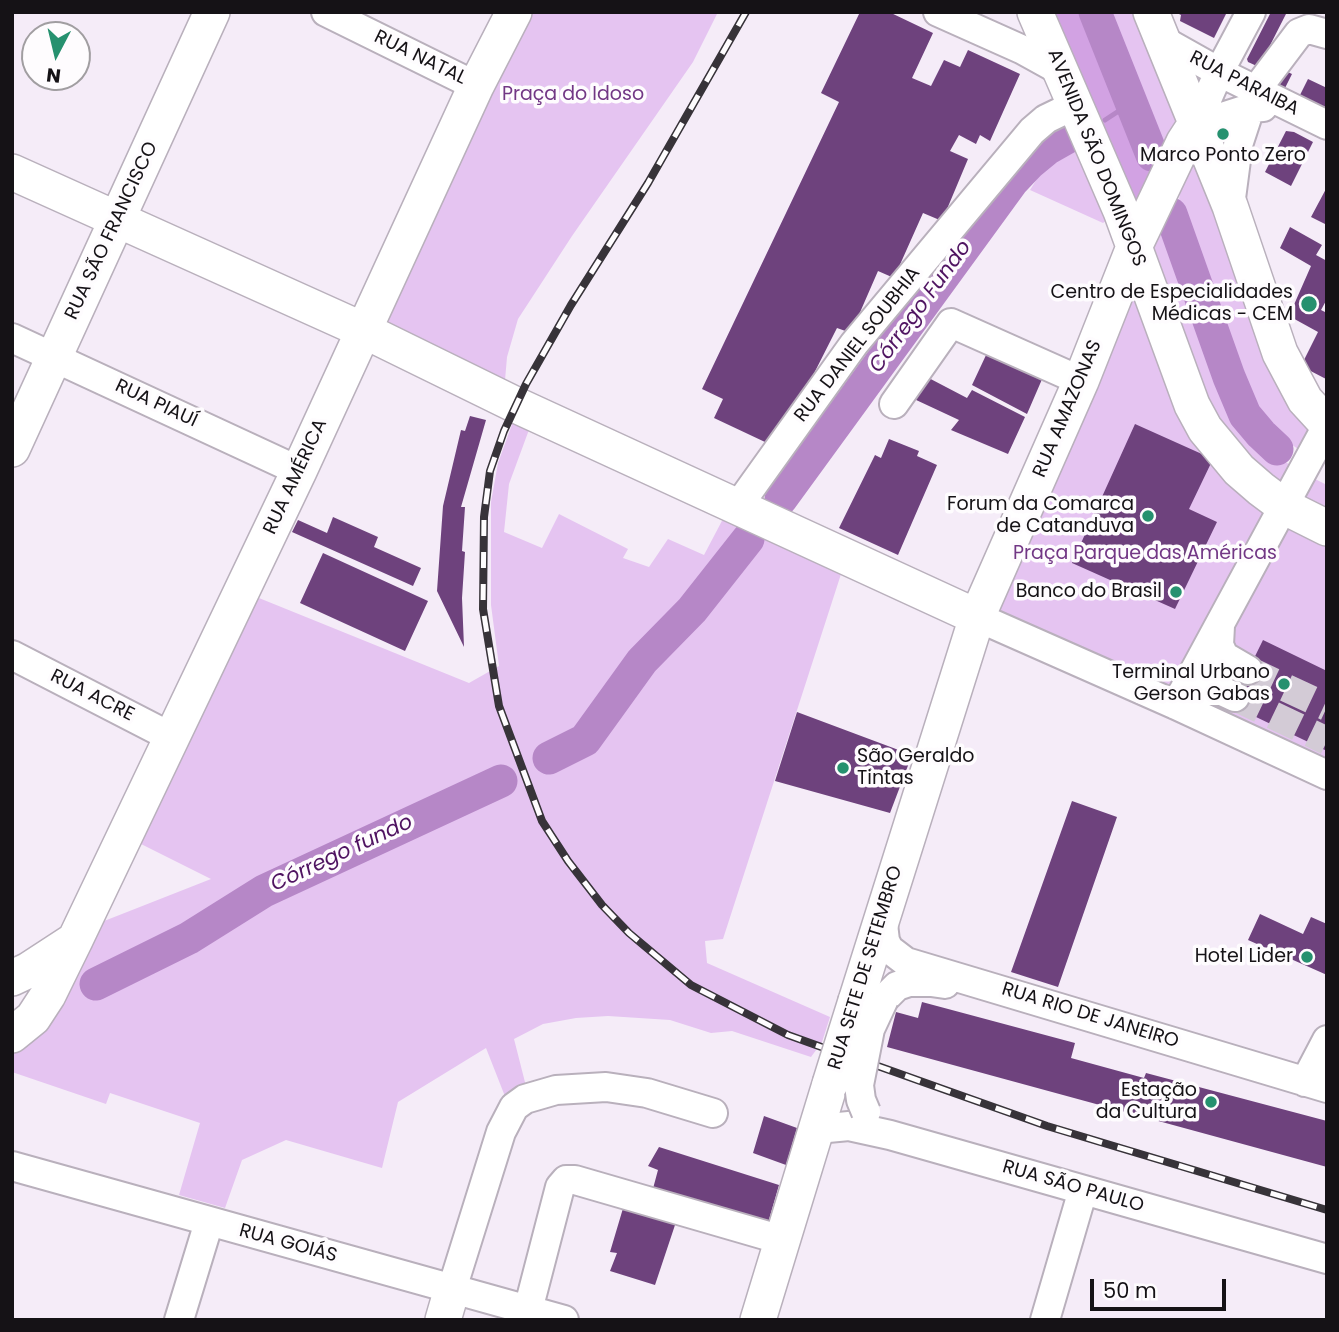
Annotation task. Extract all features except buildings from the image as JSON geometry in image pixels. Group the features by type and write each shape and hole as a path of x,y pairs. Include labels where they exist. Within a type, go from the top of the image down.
{"main road":[{"name":"RUA SÃO FRANCISCO","path":"12,449 212,12"},
{"name":"RUA AMÉRICA","path":"12,1035 33,1017 48,995 75,940 365,331 476,86 514,12"},
{"name":"AVENIDA SÃO DOMINGOS","path":"1035,12 1133,228 1192,405 1205,429 1239,470 1327,528"},
{"path":"1157,26 1190,132 1230,206 1280,353 1305,400 1325,429"},
{"name":"RUA AMAZONAS","path":"977,617 1081,381 1133,228 1190,132"},
{"path":"12,172 365,331 516,405 977,617"},
{"name":"RUA SETE DE SETEMBRO","path":"758,1320 828,1092 870,1000 882,916 977,617"},
{"path":"12,978 75,940"}],"street":[{"name":"RUA NATAL","path":"326,12 476,86"},
{"path":"938,12 1023,50 1061,71"},
{"name":"RUA AMAZONAS","path":"1190,132 1251,12"},
{"name":"RUA PARAIBA","path":"1157,26 1253,99 1325,124"},
{"path":"1230,206 1243,174 1238,145 1253,99 1299,33 1309,29 1327,34"},
{"path":"1190,132 1253,99"},
{"name":"RUA DANIEL SOUBHIA","path":"738,506 854,344 1032,131 1046,119 1079,113"},
{"path":"894,404 951,323 1081,381"},
{"name":"RUA PIAUÍ","path":"12,338 299,471"},
{"path":"1176,705 1325,429"},
{"path":"977,617 1327,775"},
{"path":"1176,705 1198,693 1229,694 1238,681 1242,667 1224,656 1219,645 1220,626"},
{"name":"RUA ACRE","path":"12,656 171,737"},
{"name":"RUA RIO DE JANEIRO","path":"882,916 889,949 906,961 1316,1085"},
{"path":"890,1135 866,1112 861,1100 859,1085 870,1029 870,1000 909,982 932,982 1058,1005"},
{"path":"1316,1085 1327,1040"},
{"path":"447,1304 501,1132 514,1107 526,1099 556,1090 606,1087 647,1093 713,1112"},
{"name":"RUA SÃO PAULO","path":"817,1129 849,1126 890,1135 1327,1259"},
{"name":"RUA GOIÁS","path":"12,1166 209,1222 447,1304 528,1310 564,1320"},
{"path":"528,1310 560,1187 566,1180 575,1180 782,1240"},
{"path":"1045,1320 1083,1190"},
{"path":"179,1320 209,1222"}],"green space":[{"name":"Praça do Idoso","path":"524,12 718,12 693,62 518,319 507,357 504,392 378,326"},
{"path":"1105,12 1136,12 1178,117 1161,156"},
{"path":"1075,145 1118,212 1103,223 1030,190 1040,174"},
{"path":"1193,157 1309,429 1298,449 1278,435 1259,414 1243,380 1179,199 1182,180"},
{"path":"1165,224 1236,419 1257,445 1292,466 1281,489 1217,426 1150,249"},
{"name":"Praça Parque das Américas","path":"1134,277 1182,412 1327,541 1327,765 991,612"},
{"path":"514,419 530,427 509,484 504,532 542,548 559,514 628,549 623,558 649,567 668,539 704,555 724,517 842,571 723,939 705,941 707,963 830,1017 822,1042 811,1057 732,1031 711,1033 670,1020 608,1016 543,1024 514,1039 528,1094 508,1104 486,1048 398,1102 382,1168 286,1140 242,1160 225,1208 179,1195 200,1123 110,1093 106,1104 12,1072 12,1039 94,925 211,879 135,841 254,596 469,683 499,666 491,605 491,502 498,463"},
{"path":"1315,479 1327,485 1327,514 1303,501"}],"shaded area":[{"path":"1050,12 1086,12 1152,179 1135,215"}],"waterway":[{"path":"1095,12 1152,155"},
{"path":"1105,120 1131,103"},
{"name":"Córrego Fundo","path":"781,499 1012,182 1047,149 1077,132"},
{"path":"1171,214 1245,415 1277,449"},
{"name":"Córrego Fundo","path":"549,758 585,740 642,661 692,610 748,539"},
{"name":"Córrego fundo","path":"96,984 189,938 264,891 501,781"}],"tunnel":[{"path":"1248,670 1327,707"},
{"path":"1235,697 1327,741"}],"railway":[{"path":"746,12 648,183 571,305 526,384 504,431 490,471 484,517 483,609 499,706 542,821 602,905 629,933 691,985 788,1035 827,1049"},
{"path":"875,1065 1047,1126 1327,1210"}],"place":[{"name":"Marco Ponto Zero","path":"1223,134"},
{"name":"Centro de Especialidades Médicas - CEM","path":"1309,304"},
{"name":"Forum da Comarca de Catanduva","path":"1148,516"},
{"name":"Banco do Brasil","path":"1176,592"},
{"name":"Terminal Urbano Gerson Gabas","path":"1284,684"},
{"name":"São Geraldo Tintas","path":"843,768"},
{"name":"Hotel Lider","path":"1307,957"},
{"name":"Estação da Cultura","path":"1211,1102"}]}
